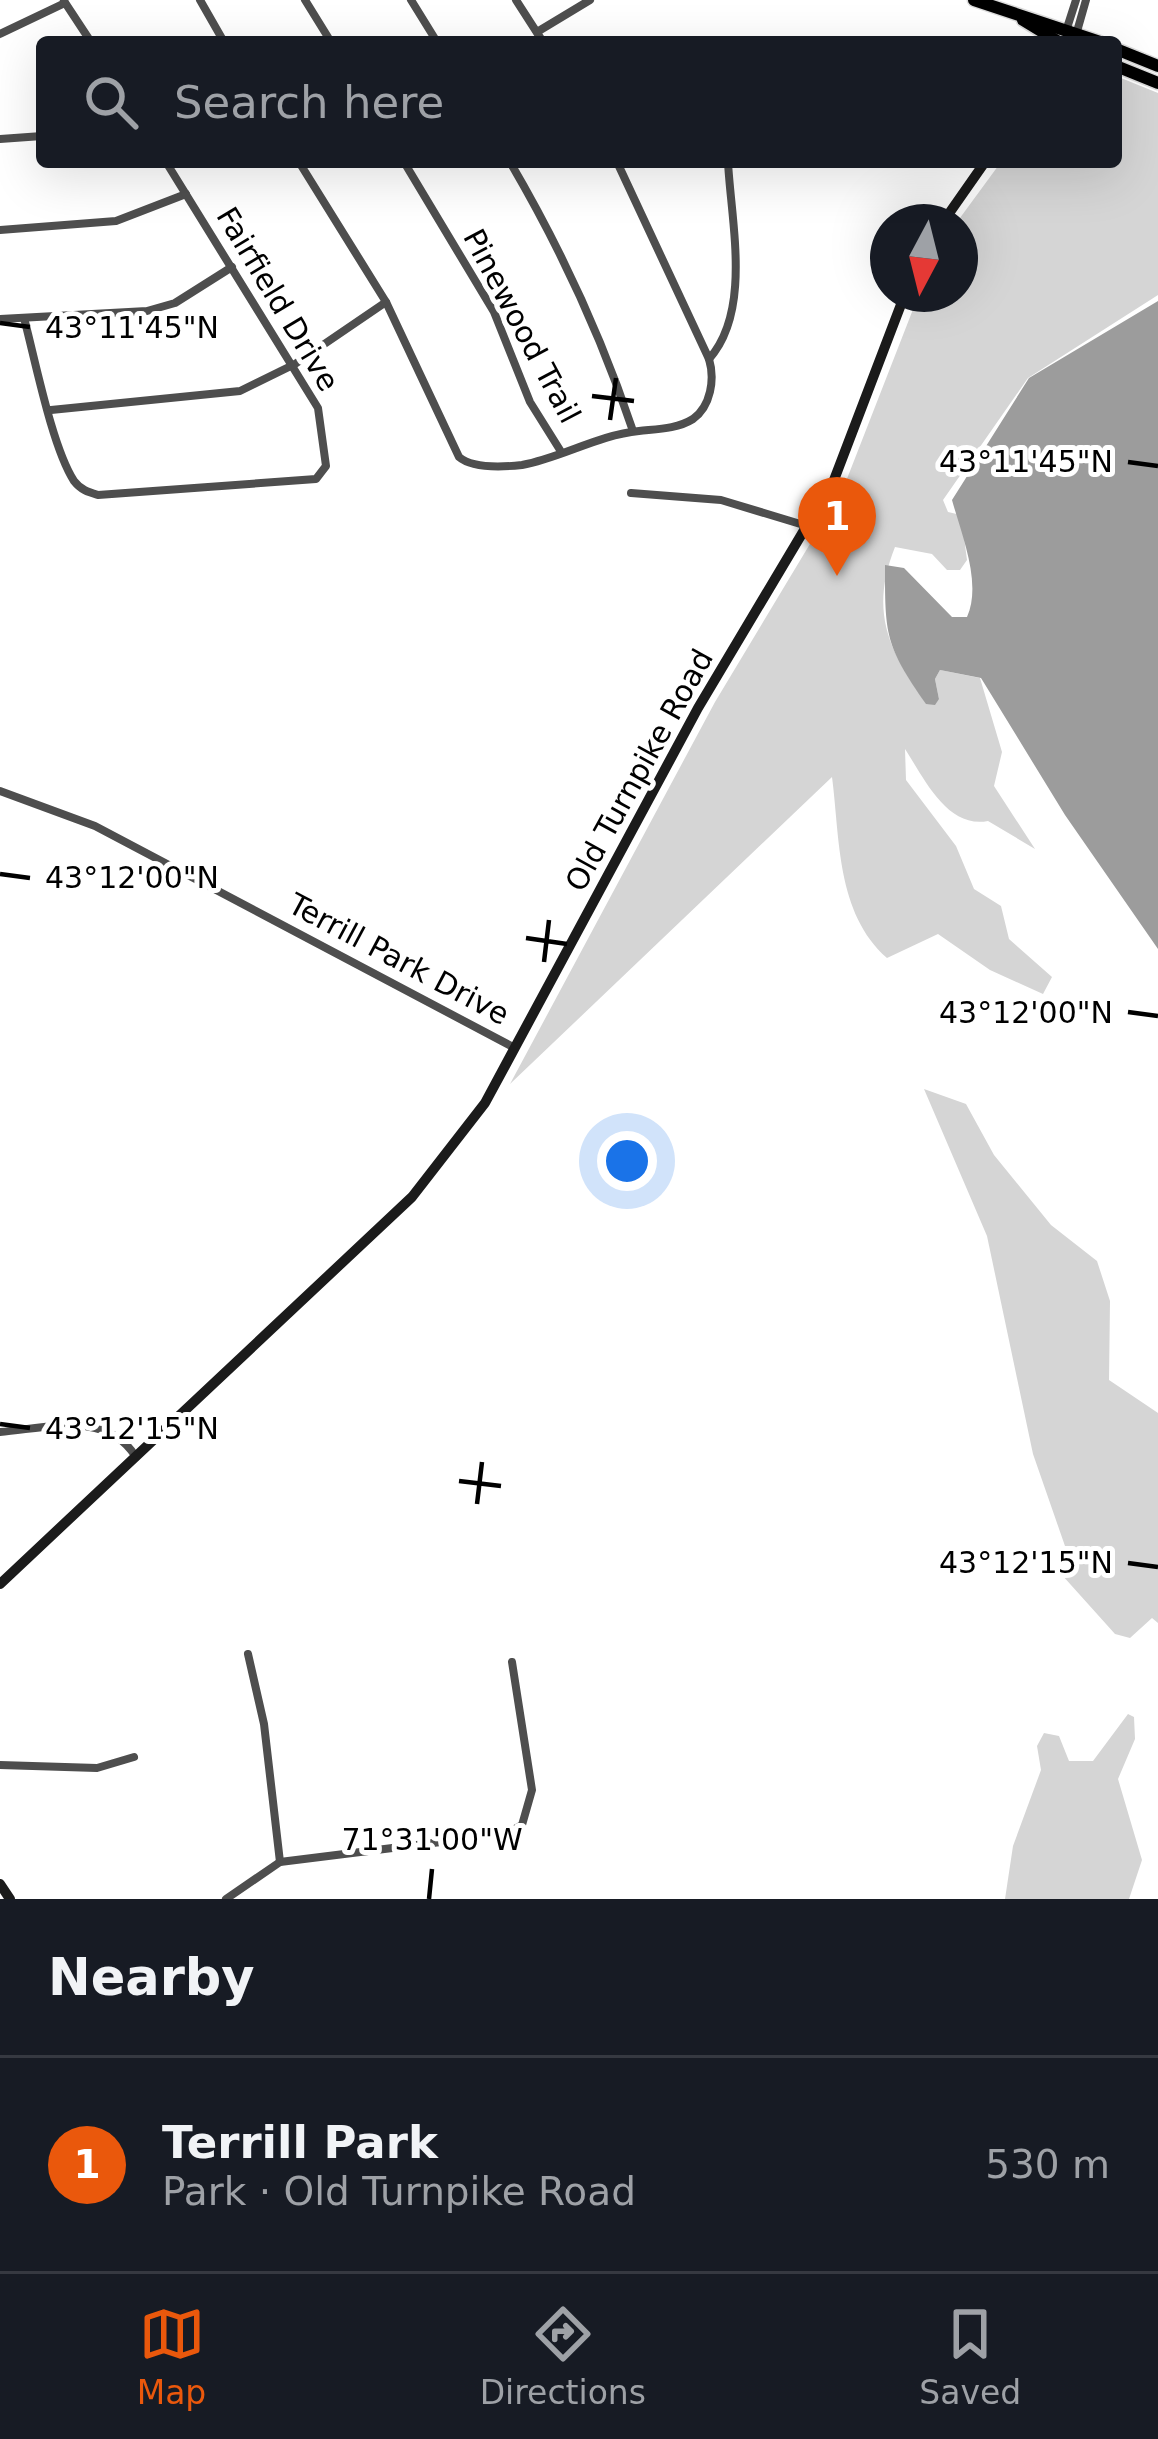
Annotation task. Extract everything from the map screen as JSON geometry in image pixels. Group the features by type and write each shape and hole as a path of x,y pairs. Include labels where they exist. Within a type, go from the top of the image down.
{"main road":[{"path":"974,0 1065,36"},
{"path":"1122,51 1158,66"},
{"path":"1122,68 1158,83"}],"street":[{"path":"200,0 218,36"},
{"path":"305,0 327,36"},
{"path":"411,0 432,36"},
{"path":"516,0 539,36"},
{"path":"537,32 590,0"},
{"path":"1067,36 1076,0"},
{"path":"1068,36 1086,0"},
{"path":"0,34 64,2 87,36"},
{"path":"0,139 36,136"},
{"name":"Fairfield Drive","path":"24,317 72,477 82,490 98,495 316,479 326,466 318,408 170,168"},
{"path":"303,168 386,302 459,457 468,464 524,464 633,431 672,428 696,417 713,381 710,359 619,168"},
{"name":"Pinewood Trail","path":"408,168 494,312 530,402 560,450"},
{"path":"514,168 560,247 595,322 633,431"},
{"path":"710,359 721,346 736,286 728,168"},
{"path":"956,204 981,168"},
{"path":"0,230 116,221 186,194"},
{"path":"0,319 147,311 175,304 232,267"},
{"path":"51,410 219,396 295,364 386,302"},
{"name":"Old Turnpike Road","path":"0,1584 426,1181 476,1118 691,720 807,526 860,421 899,312"},
{"path":"631,493 721,500 807,526"},
{"name":"Terrill Park Drive","path":"0,791 54,807 94,826 515,1048"},
{"path":"0,1432 100,1427 125,1440 137,1459"},
{"path":"248,1654 264,1724 280,1862"},
{"path":"226,1899 280,1862 505,1834 522,1825 532,1790 512,1662"},
{"path":"0,1766 97,1768 134,1756"},
{"path":"0,1884 10,1899"}],"shaded area":[{"path":"1122,78 1158,93 1158,295 1028,378 943,500 948,512 961,515 967,560 960,570 947,570 932,554 895,547 884,590 892,647 926,703 939,699 935,679 940,670 980,678 1002,752 994,786 1035,849 988,821 960,817 949,809 905,749 906,780 956,846 974,889 1001,906 1009,939 1052,977 1043,994 990,970 938,934 887,958 870,940 849,897 832,777 510,1084 715,702 843,489 912,312 978,312 978,204 970,204 997,168 1122,168"},
{"path":"1158,301 1158,949 1065,815 981,678 940,670 935,679 939,699 935,705 926,704 890,639 885,565 904,568 952,617 967,617 971,575 952,500 1029,378"},
{"path":"924,1089 966,1104 994,1155 1051,1225 1097,1261 1110,1301 1109,1380 1158,1413 1158,1623 1152,1618 1130,1638 1115,1634 1062,1575 1065,1546 1033,1454 987,1236"},
{"path":"1128,1714 1134,1717 1135,1739 1118,1779 1142,1860 1129,1899 1005,1899 1013,1846 1041,1770 1037,1746 1044,1733 1059,1736 1069,1761 1093,1761"}],"place":[{"name":"Terrill Park","path":"837,576"}]}
